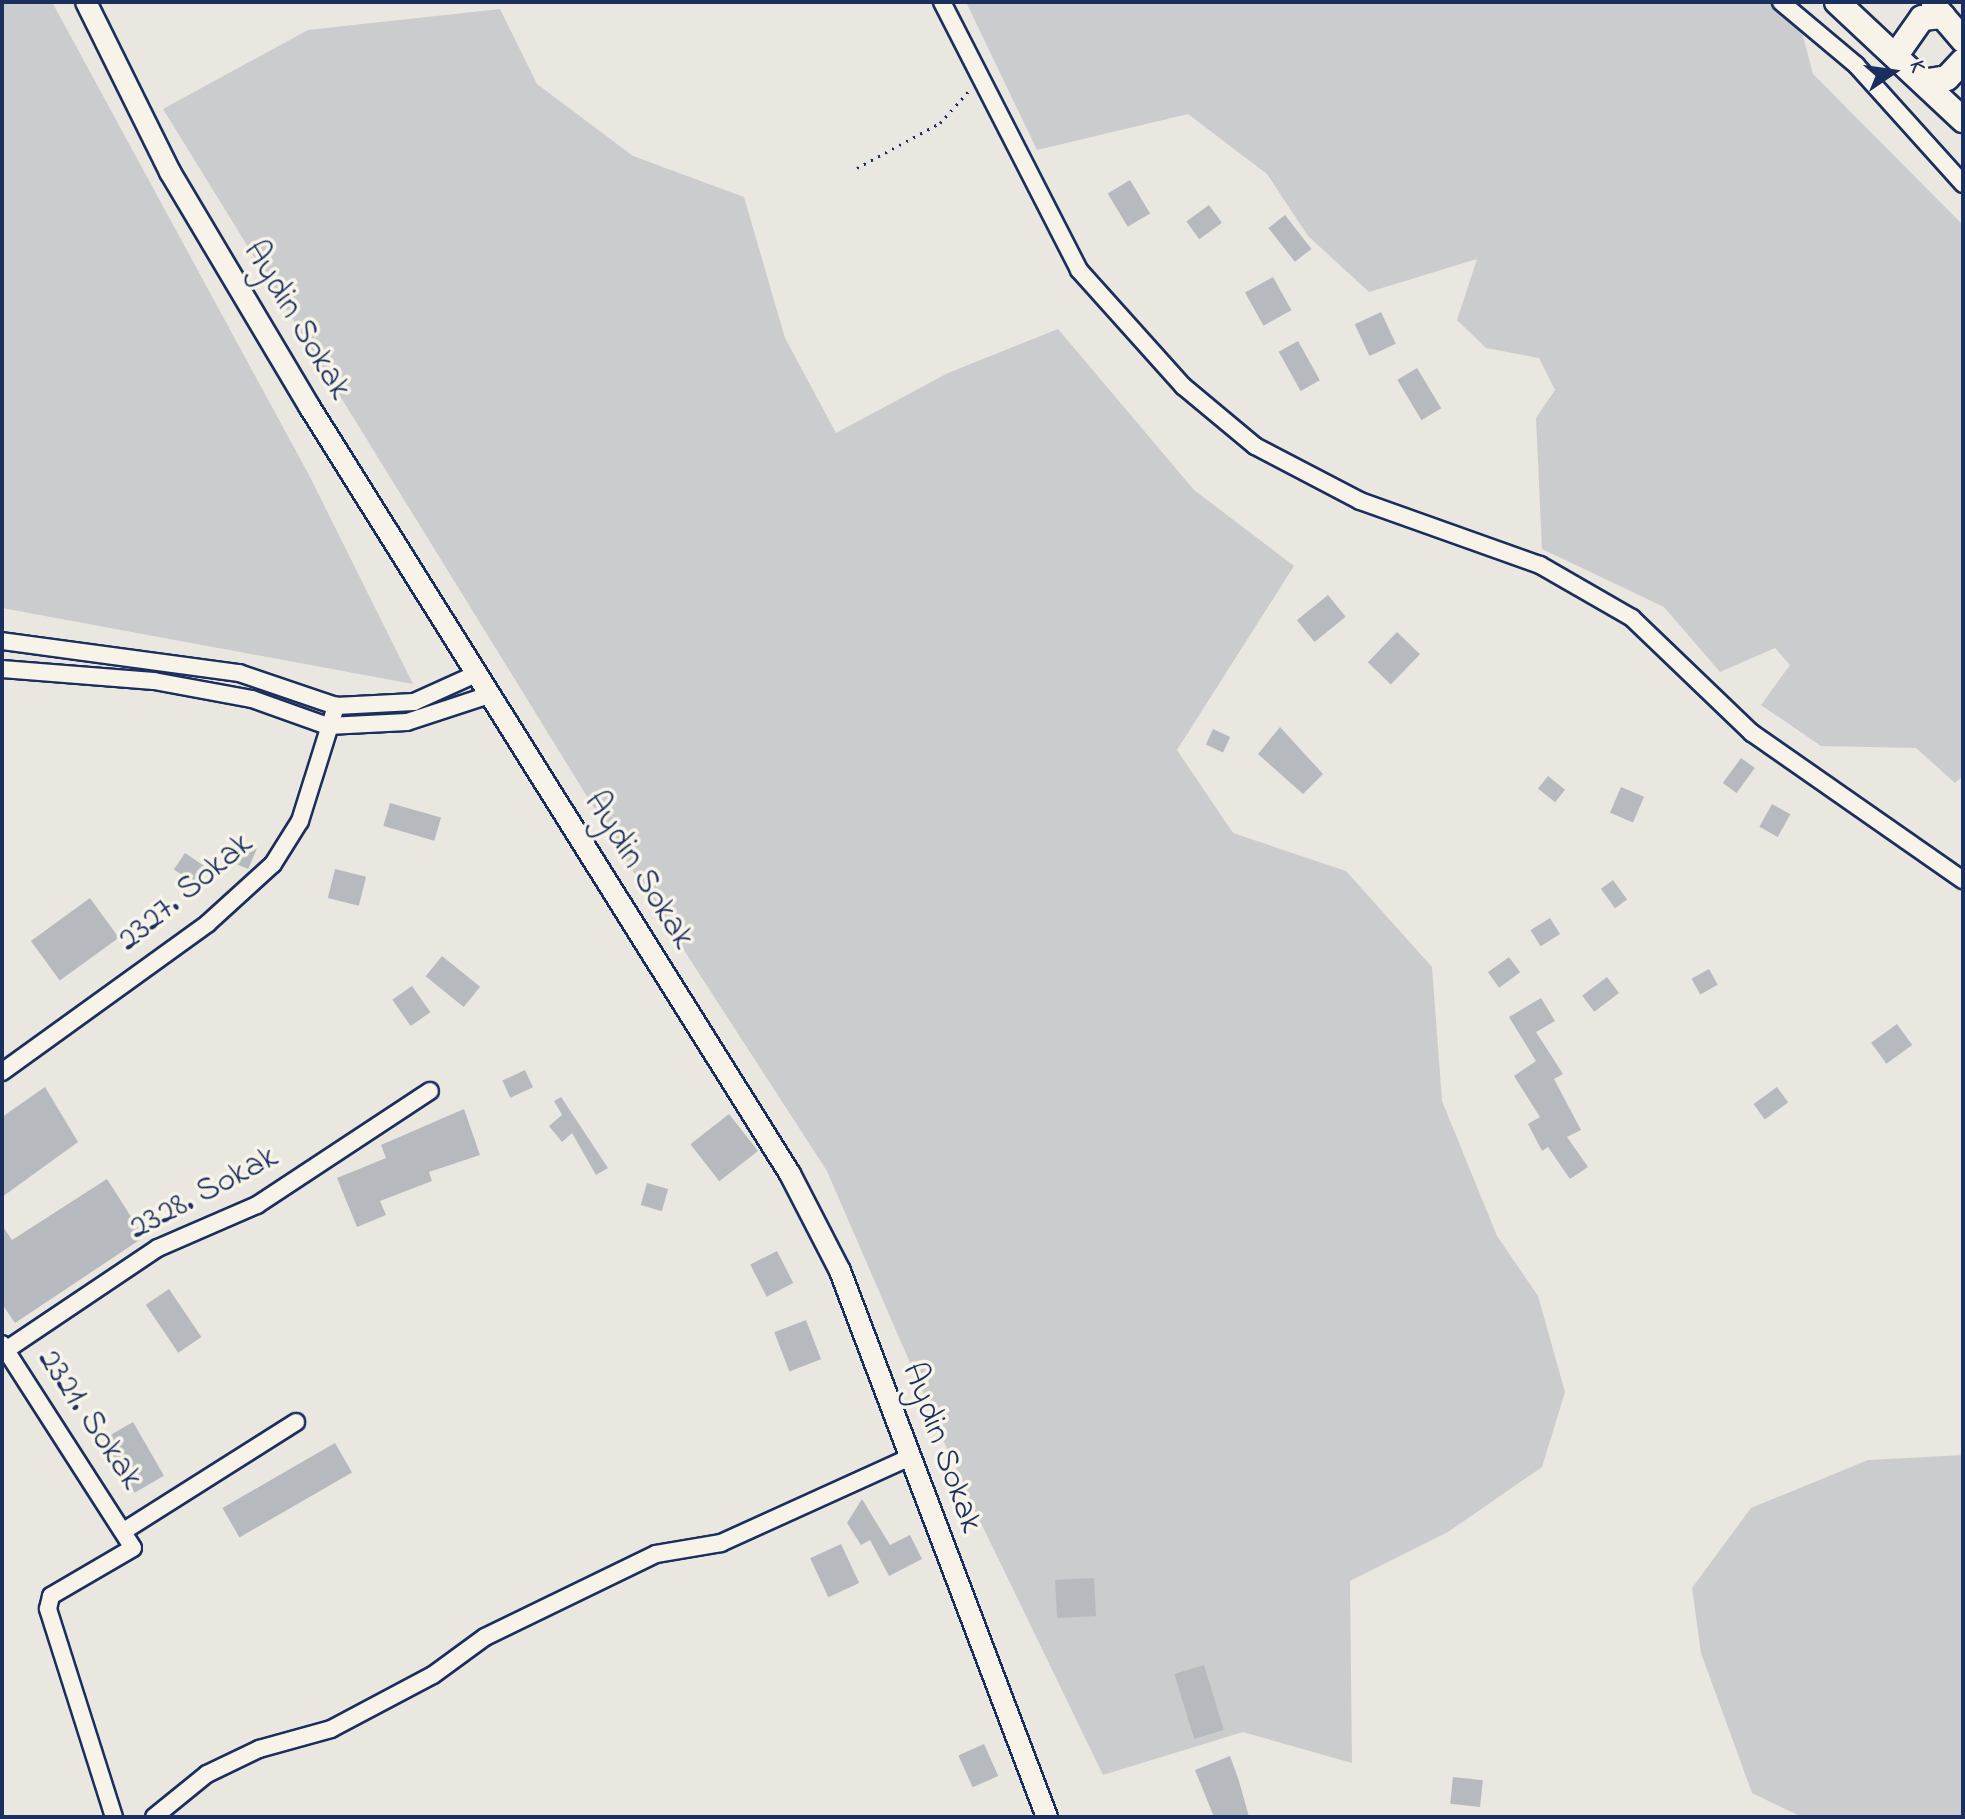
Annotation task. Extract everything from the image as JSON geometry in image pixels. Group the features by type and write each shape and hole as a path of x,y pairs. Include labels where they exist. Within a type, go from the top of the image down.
{"main road":[{"path":"1837,2 1928,81 1963,120"},
{"path":"1896,55 1922,18 1937,9 1963,40"},
{"path":"1928,81 1947,78 1963,61"}],"street":[{"name":"Aydin Sokak","path":"86,2 170,172 476,674 790,1174 840,1271 906,1459 1047,1817"},
{"path":"942,2 1079,270 1183,386 1255,446 1360,501 1540,565 1632,618 1752,733 1963,880"},
{"path":"1781,2 1856,65 1963,184"},
{"path":"2,641 239,673 336,706 414,702 476,674"},
{"path":"2,669 154,681 252,699 328,726 407,722 489,695"},
{"name":"2327. Sokak","path":"2,1072 207,924 273,864 300,821 336,706"},
{"name":"2328. Sokak","path":"4,1347 158,1248 257,1205 430,1091"},
{"name":"2321. Sokak","path":"4,1347 127,1529"},
{"path":"114,1817 48,1609 51,1596 133,1548 127,1529 296,1422"},
{"path":"154,1817 207,1774 259,1749 331,1729 433,1675 485,1637 656,1554 721,1543 906,1459"}],"path":[{"path":"857,168 940,123 980,79"}],"shaded area":[{"path":"2,2 52,2 309,475 413,684 2,608"},
{"path":"966,2 1794,2 1813,74 1963,225 1963,776 1955,783 1916,748 1821,746 1761,705 1790,665 1775,648 1720,672 1664,607 1542,549 1536,418 1555,390 1539,358 1486,348 1457,320 1477,259 1369,292 1308,236 1267,174 1188,114 1037,150"},
{"path":"500,9 537,84 633,156 744,197 785,338 836,433 948,373 1058,329 1194,490 1294,566 1177,750 1233,833 1346,871 1432,967 1442,1101 1497,1236 1538,1296 1565,1392 1542,1467 1448,1532 1350,1581 1352,1763 1243,1732 1103,1775 965,1490 827,1171 641,884 163,109 308,30"},
{"path":"1963,1455 1963,1817 1802,1817 1752,1793 1701,1653 1692,1588 1751,1508 1868,1460"}],"building":[{"path":"1130,180 1150,213 1128,227 1108,193"},
{"path":"1209,205 1222,223 1199,239 1186,221"},
{"path":"1285,215 1311,249 1295,262 1268,228"},
{"path":"1273,277 1291,310 1263,326 1245,293"},
{"path":"1381,312 1396,344 1370,356 1355,324"},
{"path":"1298,341 1320,380 1301,391 1279,352"},
{"path":"1417,368 1441,408 1421,420 1397,380"},
{"path":"1328,595 1346,617 1315,642 1297,620"},
{"path":"1397,632 1420,654 1391,684 1368,662"},
{"path":"1280,727 1323,774 1303,794 1258,754"},
{"path":"1213,729 1230,737 1223,752 1206,744"},
{"path":"1741,758 1755,768 1737,793 1723,783"},
{"path":"1548,776 1565,790 1555,802 1538,788"},
{"path":"1621,787 1644,797 1633,823 1610,813"},
{"path":"390,803 441,818 434,841 383,826"},
{"path":"1772,804 1790,814 1778,837 1759,827"},
{"path":"243,843 257,849 248,869 234,863"},
{"path":"185,853 206,867 195,884 174,870"},
{"path":"335,869 366,877 359,906 328,898"},
{"path":"1613,880 1627,899 1615,908 1601,889"},
{"path":"90,898 119,938 60,981 31,941"},
{"path":"1550,918 1560,934 1541,946 1530,930"},
{"path":"442,956 480,987 464,1007 426,976"},
{"path":"1509,957 1520,972 1499,988 1488,972"},
{"path":"1709,969 1718,985 1700,994 1692,979"},
{"path":"1607,977 1619,993 1594,1012 1582,996"},
{"path":"412,986 430,1012 411,1026 392,1000"},
{"path":"1541,998 1555,1021 1536,1032 1563,1074 1554,1079 1581,1130 1567,1137 1588,1167 1570,1179 1548,1147 1542,1151 1528,1124 1540,1117 1514,1076 1536,1061 1509,1017"},
{"path":"1897,1024 1912,1045 1886,1064 1871,1043"},
{"path":"525,1070 533,1087 510,1098 502,1081"},
{"path":"45,1087 78,1142 2,1197 2,1117"},
{"path":"1777,1087 1788,1102 1765,1119 1754,1104"},
{"path":"561,1097 608,1168 596,1175 572,1133 562,1142 549,1126 562,1115 554,1101"},
{"path":"464,1109 480,1155 429,1172 432,1181 380,1201 386,1215 357,1227 337,1178 386,1158 381,1145"},
{"path":"729,1114 758,1151 719,1181 690,1144"},
{"path":"107,1179 144,1237 15,1323 2,1304 2,1225 12,1240"},
{"path":"647,1183 668,1189 662,1211 641,1205"},
{"path":"777,1251 793,1283 767,1297 750,1265"},
{"path":"169,1289 201,1337 178,1353 146,1305"},
{"path":"806,1320 821,1359 789,1371 774,1332"},
{"path":"133,1422 164,1476 135,1493 104,1439"},
{"path":"335,1443 352,1472 239,1537 222,1508"},
{"path":"862,1499 890,1545 910,1535 922,1559 889,1576 870,1540 861,1545 847,1523"},
{"path":"841,1544 859,1583 828,1597 810,1558"},
{"path":"1094,1578 1096,1616 1057,1618 1055,1580"},
{"path":"1204,1665 1224,1730 1194,1739 1174,1674"},
{"path":"984,1744 998,1776 973,1787 958,1755"},
{"path":"1230,1756 1249,1817 1214,1817 1195,1770"},
{"path":"1453,1777 1483,1780 1480,1807 1450,1804"}]}
